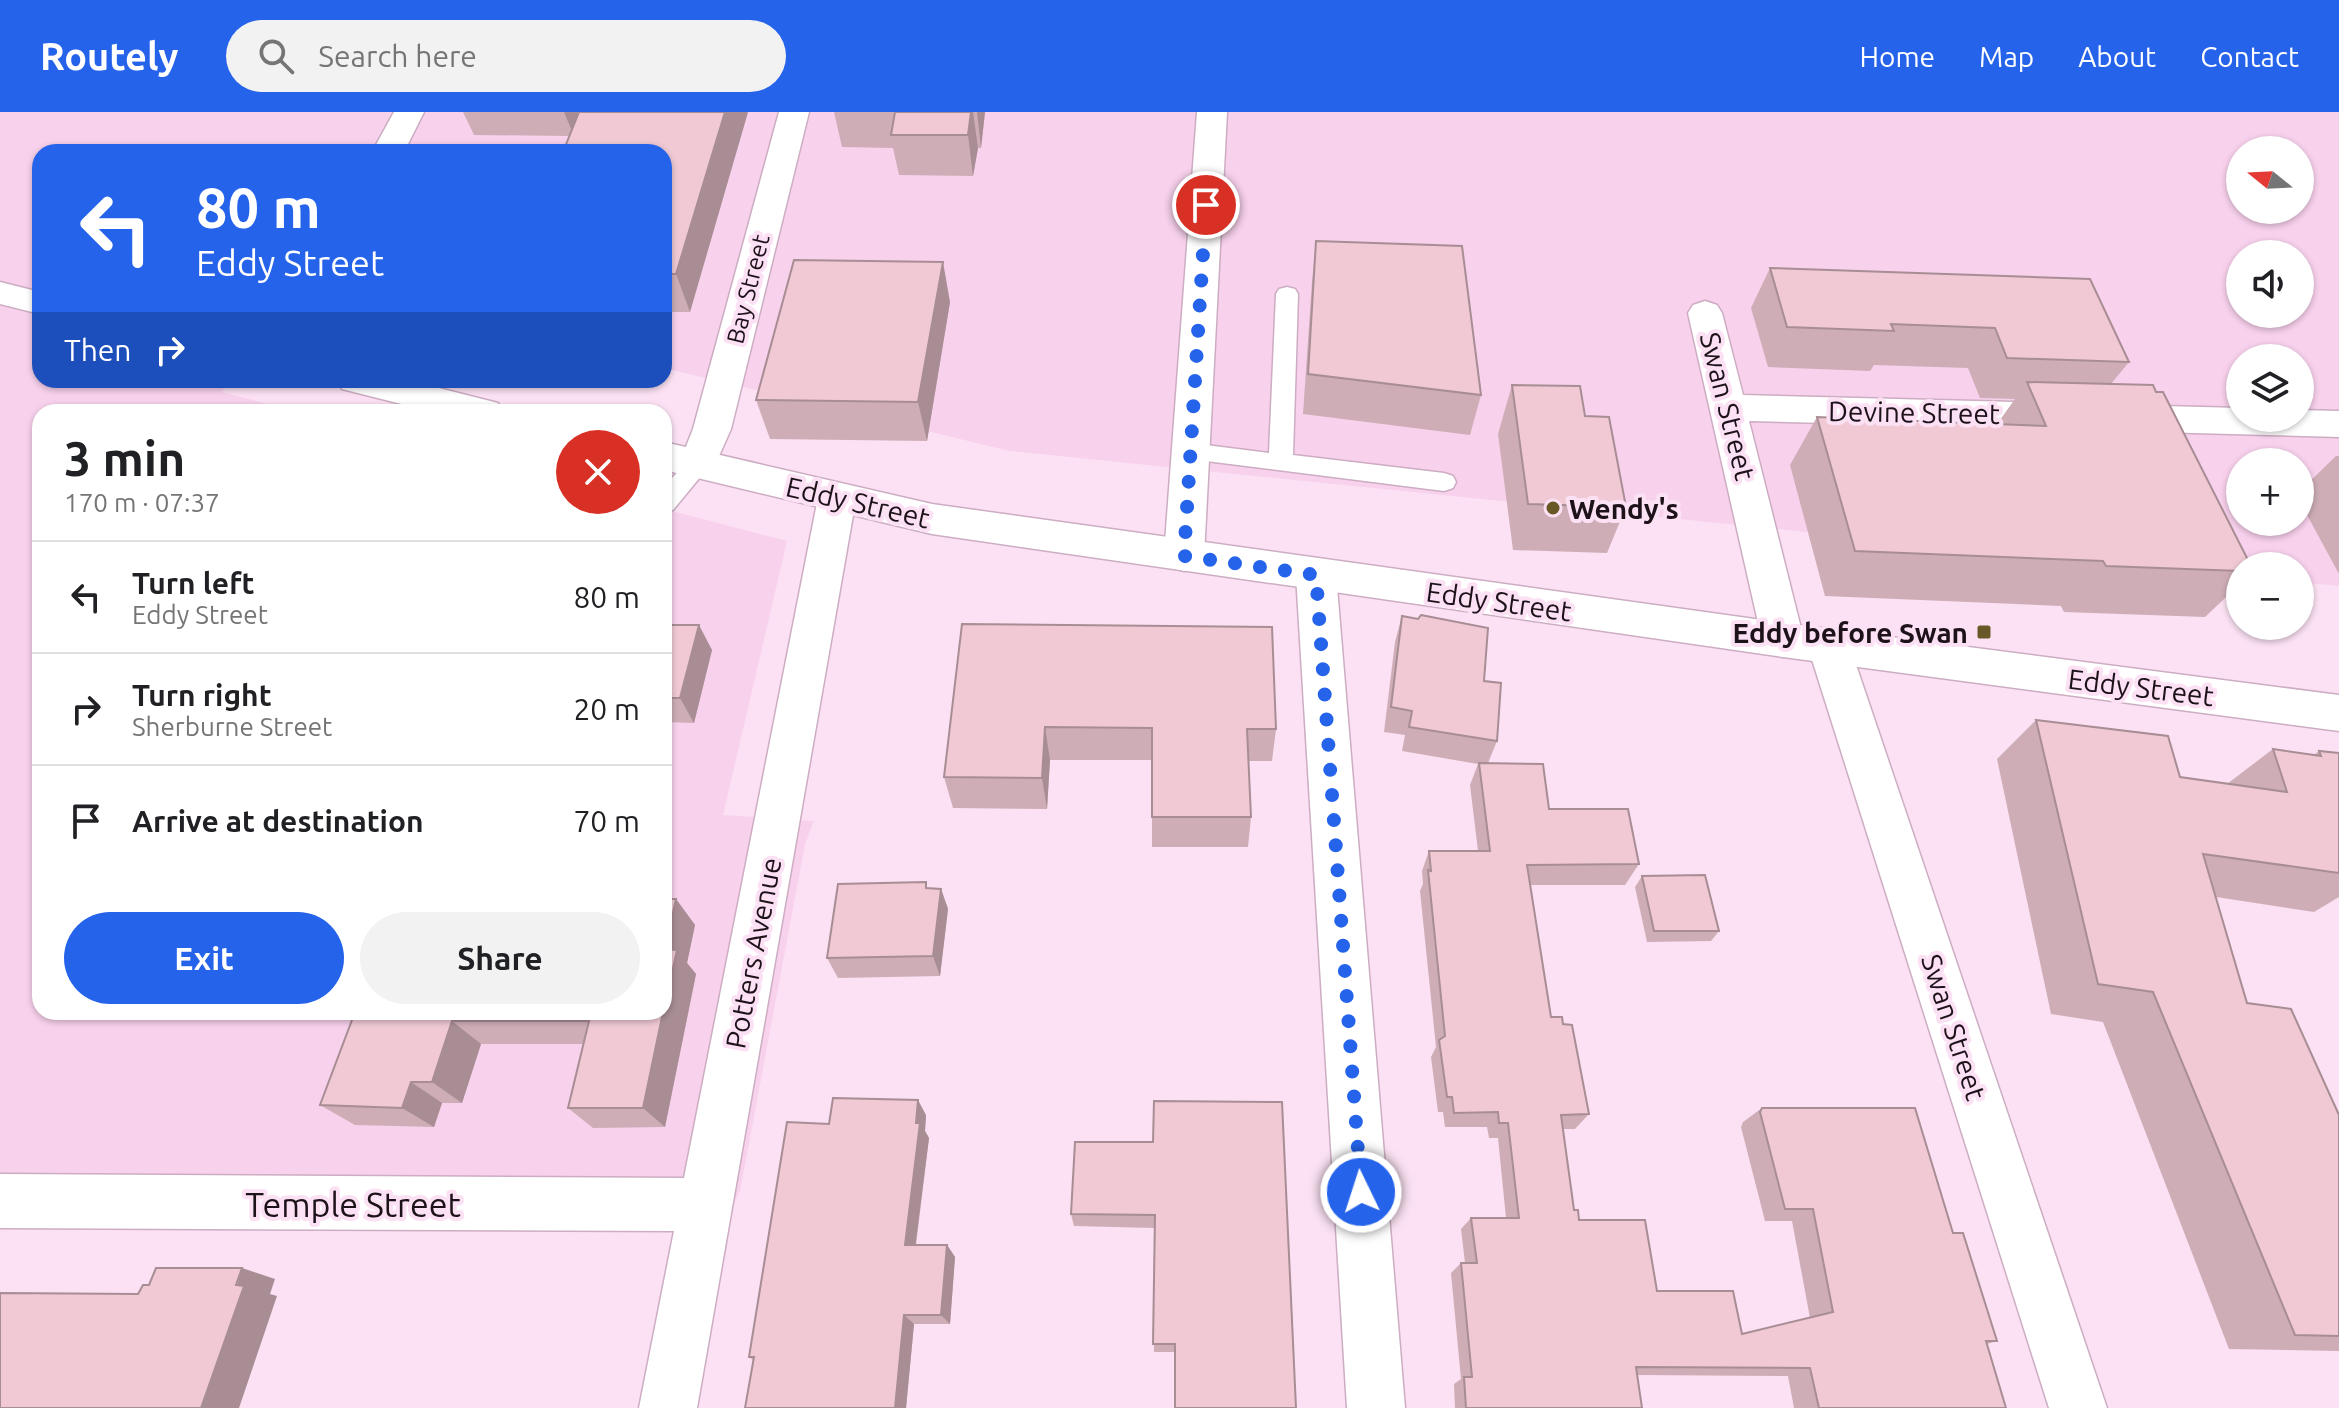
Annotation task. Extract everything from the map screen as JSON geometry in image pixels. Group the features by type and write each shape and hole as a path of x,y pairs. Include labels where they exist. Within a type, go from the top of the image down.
{"street":[{"path":"392,144 409,112"},
{"name":"Bay Street","path":"681,460 712,429 794,112"},
{"path":"1184,556 1212,112"},
{"path":"0,293 32,301"},
{"name":"Swan Street","path":"1705,313 1730,408 1806,644 2078,1408"},
{"path":"378,388 425,404"},
{"name":"Devine Street","path":"1730,408 2339,424"},
{"name":"Eddy Street","path":"681,460 932,519 1806,644 2339,713"},
{"name":"Potters Avenue","path":"668,1408 837,498"},
{"path":"1316,575 1376,1408"},
{"name":"Temple Street","path":"2,1206 706,1205"}],"lane":[{"path":"1281,463 1287,294"},
{"path":"1190,452 1444,482"},
{"path":"672,483 681,460"}],"shaded area":[{"path":"0,112 2339,112 2339,586 2314,583 2314,552 2226,552 2226,575 1010,451 672,370 672,144 32,144 32,388 224,388 222,392 267,404 32,404 32,1020 672,1020 672,511 787,541 723,815 814,821 805,844 740,1191 721,1230 0,1210"}],"building":[{"path":"579,112 725,112 676,274 672,274 672,144 566,144"},
{"path":"895,112 971,112 968,135 891,135"},
{"path":"1316,241 1462,246 1481,395 1308,374"},
{"path":"794,260 943,262 918,402 756,400"},
{"path":"1770,268 2090,279 2129,362 2007,358 1995,328 1891,324 1894,331 1787,327"},
{"path":"2027,382 2153,385 2156,392 2163,392 2226,517 2226,536 2236,536 2244,552 2226,552 2226,570 2106,566 2103,561 1855,551 1817,417 2046,426"},
{"path":"1512,385 1580,386 1585,416 1609,417 1626,507 1528,504"},
{"path":"1421,615 1488,628 1484,681 1501,683 1497,741 1409,727 1412,711 1391,707 1402,616 1418,619"},
{"path":"962,624 1272,627 1276,729 1247,729 1251,817 1152,817 1152,728 1045,727 1042,778 944,777"},
{"path":"672,625 699,625 680,698 672,698"},
{"path":"2036,720 2168,736 2180,777 2287,792 2273,749 2321,756 2319,751 2339,753 2339,873 2203,854 2247,1003 2291,1009 2339,1115 2339,1336 2295,1335 2153,992 2098,984"},
{"path":"1479,763 1543,764 1549,809 1628,809 1639,864 1527,865 1551,1017 1562,1017 1563,1024 1572,1025 1589,1114 1561,1115 1574,1210 1578,1210 1579,1220 1645,1220 1657,1291 1733,1291 1742,1334 1833,1312 1813,1209 1785,1209 1760,1112 1762,1108 1915,1108 1953,1233 1963,1233 1997,1341 1986,1341 2006,1408 1819,1408 1810,1368 1636,1367 1642,1408 1466,1408 1464,1377 1472,1377 1461,1263 1477,1263 1471,1218 1519,1218 1508,1123 1499,1123 1498,1112 1454,1113 1452,1097 1447,1097 1439,1040 1445,1036 1428,870 1431,871 1429,851 1490,851"},
{"path":"1705,875 1719,931 1654,931 1642,876"},
{"path":"926,882 926,888 941,889 933,956 827,958 838,884"},
{"path":"672,950 677,950 672,973"},
{"path":"352,1020 661,1020 643,1108 568,1108 589,1021 452,1021 432,1082 411,1082 402,1108 320,1105"},
{"path":"833,1098 918,1100 916,1123 920,1123 905,1245 947,1245 941,1315 904,1315 895,1408 745,1408 754,1357 749,1357 787,1122 829,1124"},
{"path":"1154,1101 1282,1102 1296,1408 1175,1408 1175,1344 1153,1344 1155,1215 1071,1214 1075,1142 1153,1142"},
{"path":"156,1268 242,1268 236,1285 244,1286 201,1408 0,1408 0,1293 138,1294 143,1285 149,1285"}],"place":[{"name":"Wendy's","path":"1553,508"},
{"name":"Eddy before Swan","path":"1984,632"}],"route":[{"path":"1206,205 1184,556 1316,575 1361,1192"}]}
